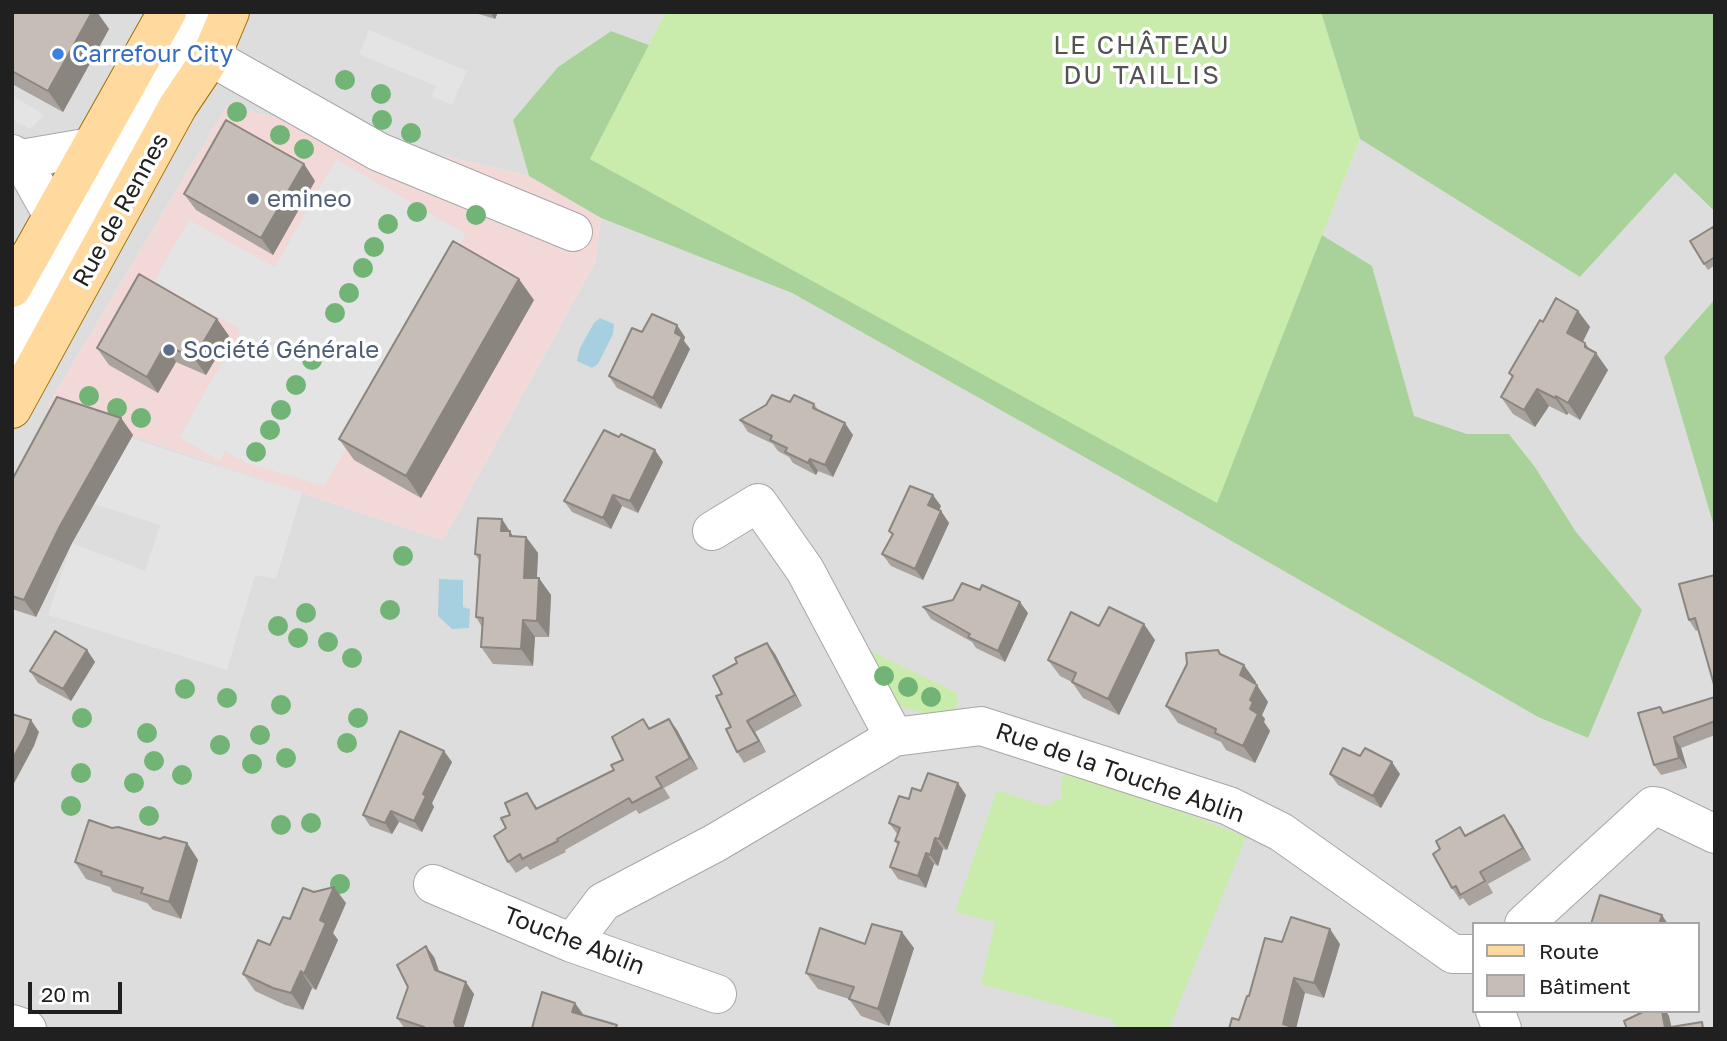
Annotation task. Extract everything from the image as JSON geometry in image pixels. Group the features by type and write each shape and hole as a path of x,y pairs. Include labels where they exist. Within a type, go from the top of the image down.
{"main road":[{"path":"12,288 167,12"},
{"name":"Rue de Rennes","path":"12,409 178,106 211,57 230,12"}],"street":[{"name":"Rue de Rennes","path":"12,350 198,12"},
{"path":"211,57 379,152 573,232"},
{"path":"53,216 17,157 91,146"},
{"path":"712,531 758,503 805,570 894,737"},
{"name":"Rue de la Touche Ablin","path":"572,943 603,902 716,843 894,737 981,726 1229,806 1281,832 1453,954 1472,954"},
{"path":"1526,922 1653,806 1715,834"},
{"name":"Touche Ablin","path":"433,884 572,943 717,993"}],"shaded area":[{"path":"12,12 666,12 649,45 611,31 558,67 513,120 529,176 227,106 47,407 443,540 595,262 601,218 792,293 1538,717 1588,738 1576,532 1535,467 1509,434 1467,434 1413,416 1372,267 1322,235 1360,139 1580,277 1675,173 1715,213 1715,299 1664,357 1715,530 1715,1029 12,1029"},
{"path":"369,30 467,71 452,105 432,96 436,86 359,54"},
{"path":"12,95 44,115 30,129 12,119"},
{"path":"227,106 529,176 601,218 595,262 443,540 47,407"},
{"path":"336,159 466,234 325,486 246,463 225,451 220,461 179,437 241,330 154,281 189,220 275,267"},
{"path":"131,438 302,493 276,579 255,575 227,670 48,615 72,543 145,571 160,525 94,504"}],"green space":[{"path":"666,12 1321,12 1360,139 1217,504 590,159"},
{"path":"1321,12 1715,12 1715,212 1675,173 1580,277 1360,139"},
{"path":"611,31 649,45 590,159 1217,503 1322,235 1372,266 1414,416 1467,434 1509,434 1535,467 1576,532 1642,610 1588,738 1538,717 792,293 601,218 529,176 513,120 558,67"},
{"path":"1715,299 1715,530 1664,357"},
{"path":"864,651 871,651 957,693 957,705 950,716 928,715 896,705"},
{"path":"1067,774 1185,813 1246,837 1169,1029 1120,1029 1110,1019 981,984 995,922 955,912 997,790 1045,806 1062,798 1061,781"}],"water":[{"path":"600,318 614,324 613,334 598,364 592,368 577,361 580,348 594,323"},
{"path":"439,579 463,580 463,607 470,609 469,628 452,629 438,616"}],"building":[{"path":"12,12 92,12 48,91 12,71"},
{"name":"emineo","path":"226,120 304,164 261,238 184,194"},
{"path":"1713,227 1715,257 1704,264 1690,241"},
{"path":"453,241 519,279 406,476 339,439"},
{"path":"139,274 217,319 194,358 165,345 147,377 97,348"},
{"path":"1556,298 1578,311 1567,333 1596,353 1568,403 1537,389 1524,410 1501,397 1513,376 1509,373"},
{"path":"652,314 677,325 675,333 682,337 653,398 609,376 632,328 642,332"},
{"path":"772,395 790,402 794,395 814,404 813,408 845,423 825,465 810,459 808,463 785,452 787,448 770,440 772,436 740,420 766,405"},
{"path":"57,397 121,418 60,526 24,600 12,596 12,480"},
{"path":"604,430 619,437 621,434 655,450 630,501 613,495 603,518 564,501"},
{"path":"910,486 933,495 928,505 941,511 915,569 882,554 893,534 889,531"},
{"path":"478,518 502,519 501,531 510,531 510,536 526,537 524,578 539,578 537,621 523,620 521,649 481,647 483,618 476,617 480,555 475,554"},
{"path":"1715,575 1715,688 1695,618 1689,620 1679,584"},
{"path":"962,583 980,590 982,585 1020,602 998,651 968,637 970,634 923,607 953,600"},
{"path":"1109,607 1144,624 1108,699 1072,682 1076,673 1048,660 1071,612 1099,626"},
{"path":"55,631 87,650 63,689 30,671"},
{"path":"767,643 795,695 747,721 759,741 737,752 726,729 731,727 716,696 722,694 713,676 737,663 735,658"},
{"path":"1218,650 1220,654 1244,665 1240,675 1257,685 1250,700 1253,702 1250,709 1258,714 1243,746 1215,733 1216,729 1166,706 1187,664 1186,653"},
{"path":"1715,697 1715,721 1674,737 1679,758 1654,765 1638,713 1660,707 1663,713"},
{"path":"12,714 31,720 12,760"},
{"path":"643,719 649,729 669,719 690,758 656,777 662,787 632,803 629,798 557,839 558,841 522,859 520,854 508,862 494,836 506,828 501,818 510,815 505,803 527,793 536,809 614,770 611,765 623,760 612,737"},
{"path":"400,731 444,751 423,794 426,796 414,821 391,811 385,823 363,815"},
{"path":"1343,748 1360,756 1365,748 1392,762 1373,796 1330,774"},
{"path":"928,773 958,783 939,839 935,838 930,855 926,853 918,876 890,867 899,842 895,841 900,828 889,823 899,796 909,799 912,788 921,791"},
{"path":"1504,815 1523,848 1480,872 1485,881 1460,895 1456,886 1452,888 1433,854 1440,849 1436,841 1460,827 1465,836"},
{"path":"89,820 112,828 118,827 160,839 164,837 187,843 169,902 141,893 143,888 101,875 102,872 75,862"},
{"path":"334,887 320,920 326,923 304,974 301,971 291,993 243,974 258,940 270,945 283,917 290,919 303,888 314,892"},
{"path":"1600,895 1662,915 1660,922 1592,922"},
{"path":"1291,917 1330,929 1314,983 1294,978 1283,1024 1298,1029 1229,1029 1232,1018 1239,1020 1249,996 1265,938 1282,942"},
{"path":"872,924 902,932 878,1009 849,999 854,987 806,973 820,928 865,944"},
{"path":"426,946 435,970 466,982 454,1022 457,1029 425,1029 397,1018 408,987 397,965"},
{"path":"542,992 575,1003 572,1012 617,1025 615,1029 532,1028"},
{"path":"1641,1013 1662,1013 1665,1028 1702,1022 1703,1029 1627,1029 1624,1021"}],"place":[{"name":"Carrefour City","path":"58,54"},
{"name":"emineo","path":"253,199"},
{"name":"Société Générale","path":"169,350"}],"district":[{"name":"LE CHÂTEAU DU TAILLIS","path":"1142,61"}]}
